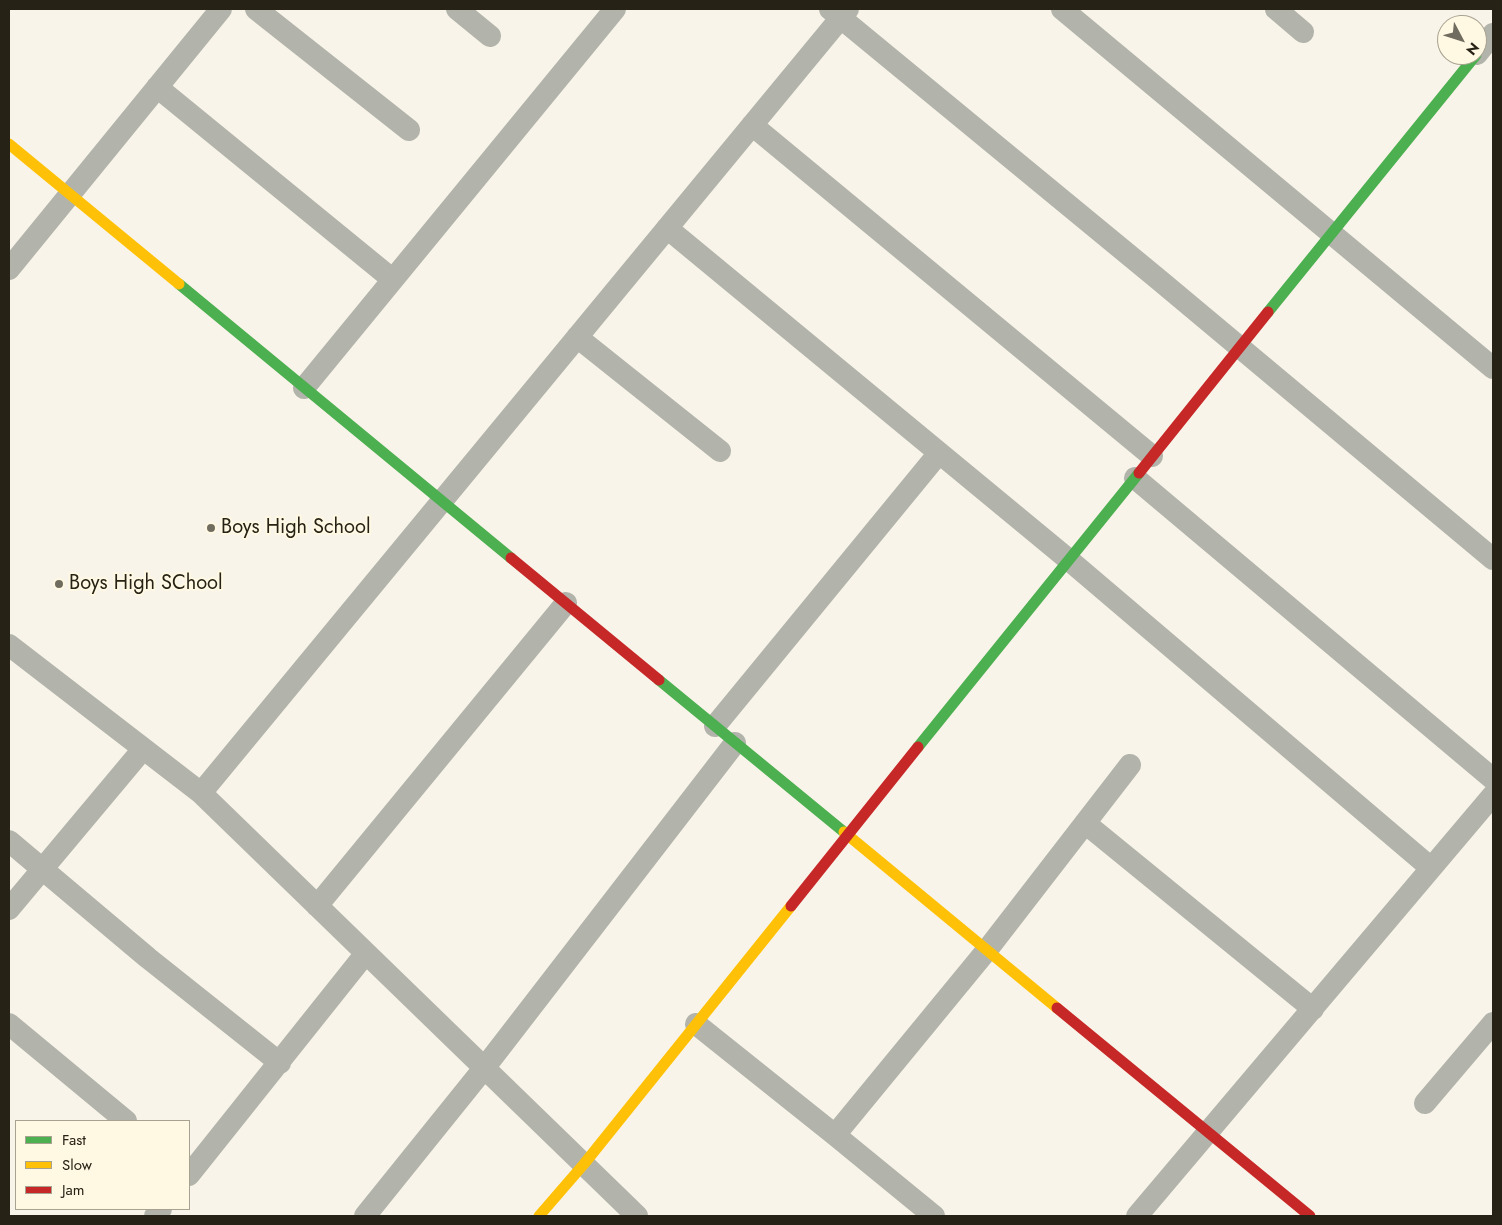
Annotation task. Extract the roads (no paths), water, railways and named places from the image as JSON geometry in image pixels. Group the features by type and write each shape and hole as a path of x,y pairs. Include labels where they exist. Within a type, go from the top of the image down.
{"street":[{"path":"9,269 221,9"},
{"path":"256,9 409,130"},
{"path":"457,9 490,36"},
{"path":"304,388 615,9"},
{"path":"1062,9 1493,368"},
{"path":"1276,9 1303,32"},
{"path":"201,793 752,124 839,12 1493,559"},
{"path":"540,1216 584,1164 1152,456 1469,65"},
{"path":"157,87 392,280"},
{"path":"752,124 1152,456"},
{"path":"9,144 1310,1216"},
{"path":"666,228 1069,560 1431,868"},
{"path":"577,337 720,451"},
{"path":"715,726 939,453"},
{"path":"1135,478 1493,779"},
{"path":"317,906 566,603"},
{"path":"9,645 201,793 637,1216"},
{"path":"365,1216 485,1067 735,743"},
{"path":"9,909 143,749"},
{"path":"835,1135 987,950 1130,765"},
{"path":"1137,1216 1493,795"},
{"path":"1086,823 1313,1009"},
{"path":"9,842 148,958 280,1062"},
{"path":"190,1173 366,953"},
{"path":"1425,1103 1493,1023"},
{"path":"9,1024 125,1120"},
{"path":"696,1024 934,1216"}],"place":[{"name":"Boys High School","path":"211,528"},
{"name":"Boys High SChool","path":"59,584"}]}
